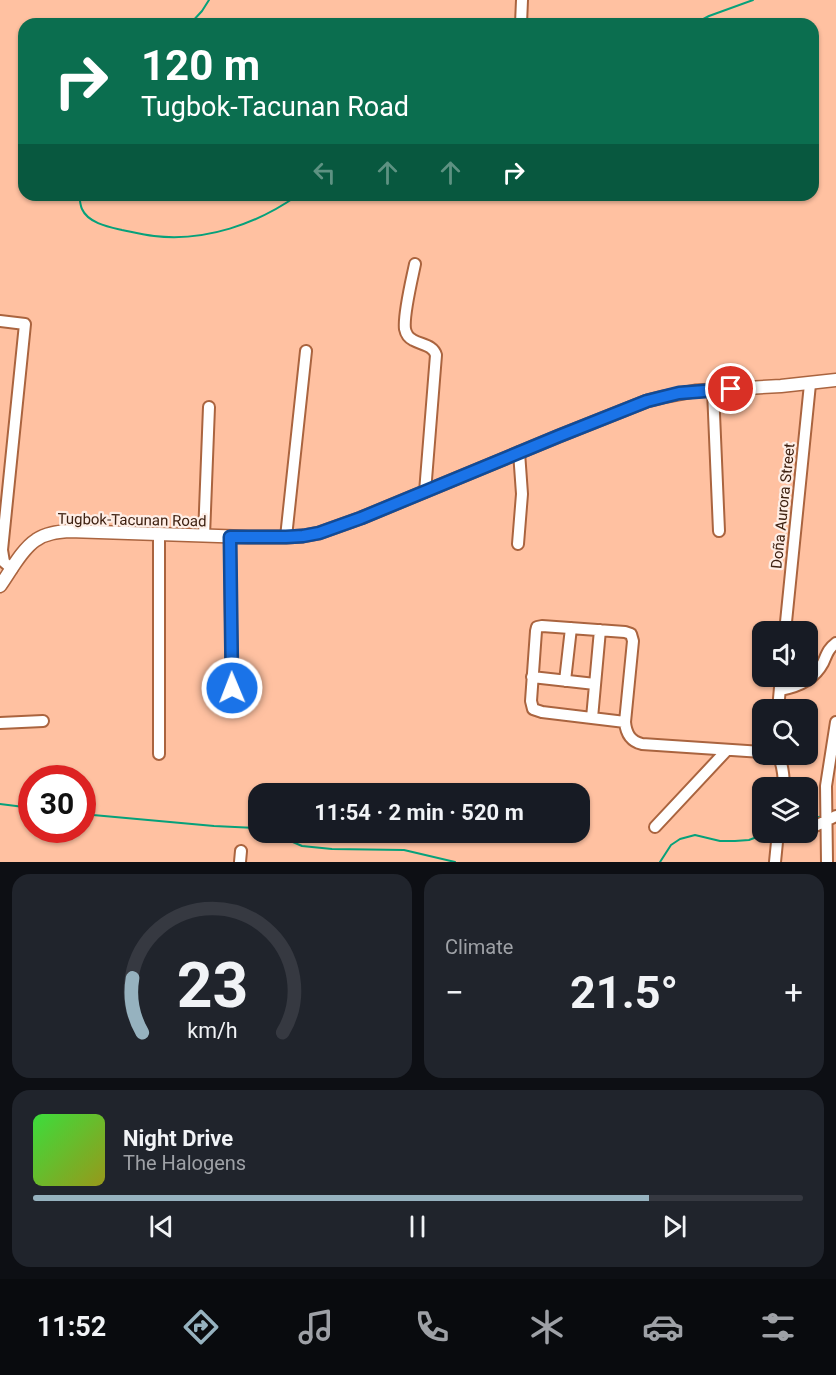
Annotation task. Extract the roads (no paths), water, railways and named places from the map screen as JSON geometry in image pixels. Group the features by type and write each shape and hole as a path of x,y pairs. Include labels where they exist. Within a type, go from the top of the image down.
{"street":[{"path":"521,18 522,0"},
{"path":"415,264 405,330 412,339 430,347 436,355 425,492"},
{"path":"0,321 25,324 4,495 3,557 4,562 12,569"},
{"path":"286,537 306,351"},
{"name":"Tugbok-Tacunan Road","path":"0,586 32,544 49,534 69,531 230,537 303,536 335,528 647,401 679,393 810,384 836,380"},
{"name":"Doña Aurora Street","path":"786,621 810,384"},
{"path":"713,390 719,531"},
{"path":"204,536 209,407"},
{"path":"518,544 522,494 519,452"},
{"path":"159,534 159,754"},
{"path":"230,537 232,706"},
{"path":"625,722 533,709 532,677 537,627 631,634 633,641 625,722 628,734 635,743 752,751"},
{"path":"566,681 571,628"},
{"path":"592,718 600,630"},
{"path":"780,690 798,686 813,677 826,653 836,643"},
{"path":"532,677 595,684"},
{"path":"779,699 780,687"},
{"path":"0,723 44,721"},
{"path":"827,862 831,805 827,775 836,722"},
{"path":"654,827 727,750"},
{"path":"776,862 777,843"}],"waterway":[{"path":"196,18 209,0"},
{"path":"705,18 753,0"},
{"path":"80,201 85,214 99,224 142,234 173,237 230,229 288,201"},
{"path":"0,804 18,806"},
{"path":"96,815 248,828"},
{"path":"818,817 822,816"},
{"path":"660,862 671,845 680,839 695,835 720,841 752,839"},
{"path":"295,843 302,846 332,849 404,850 455,862"}]}
